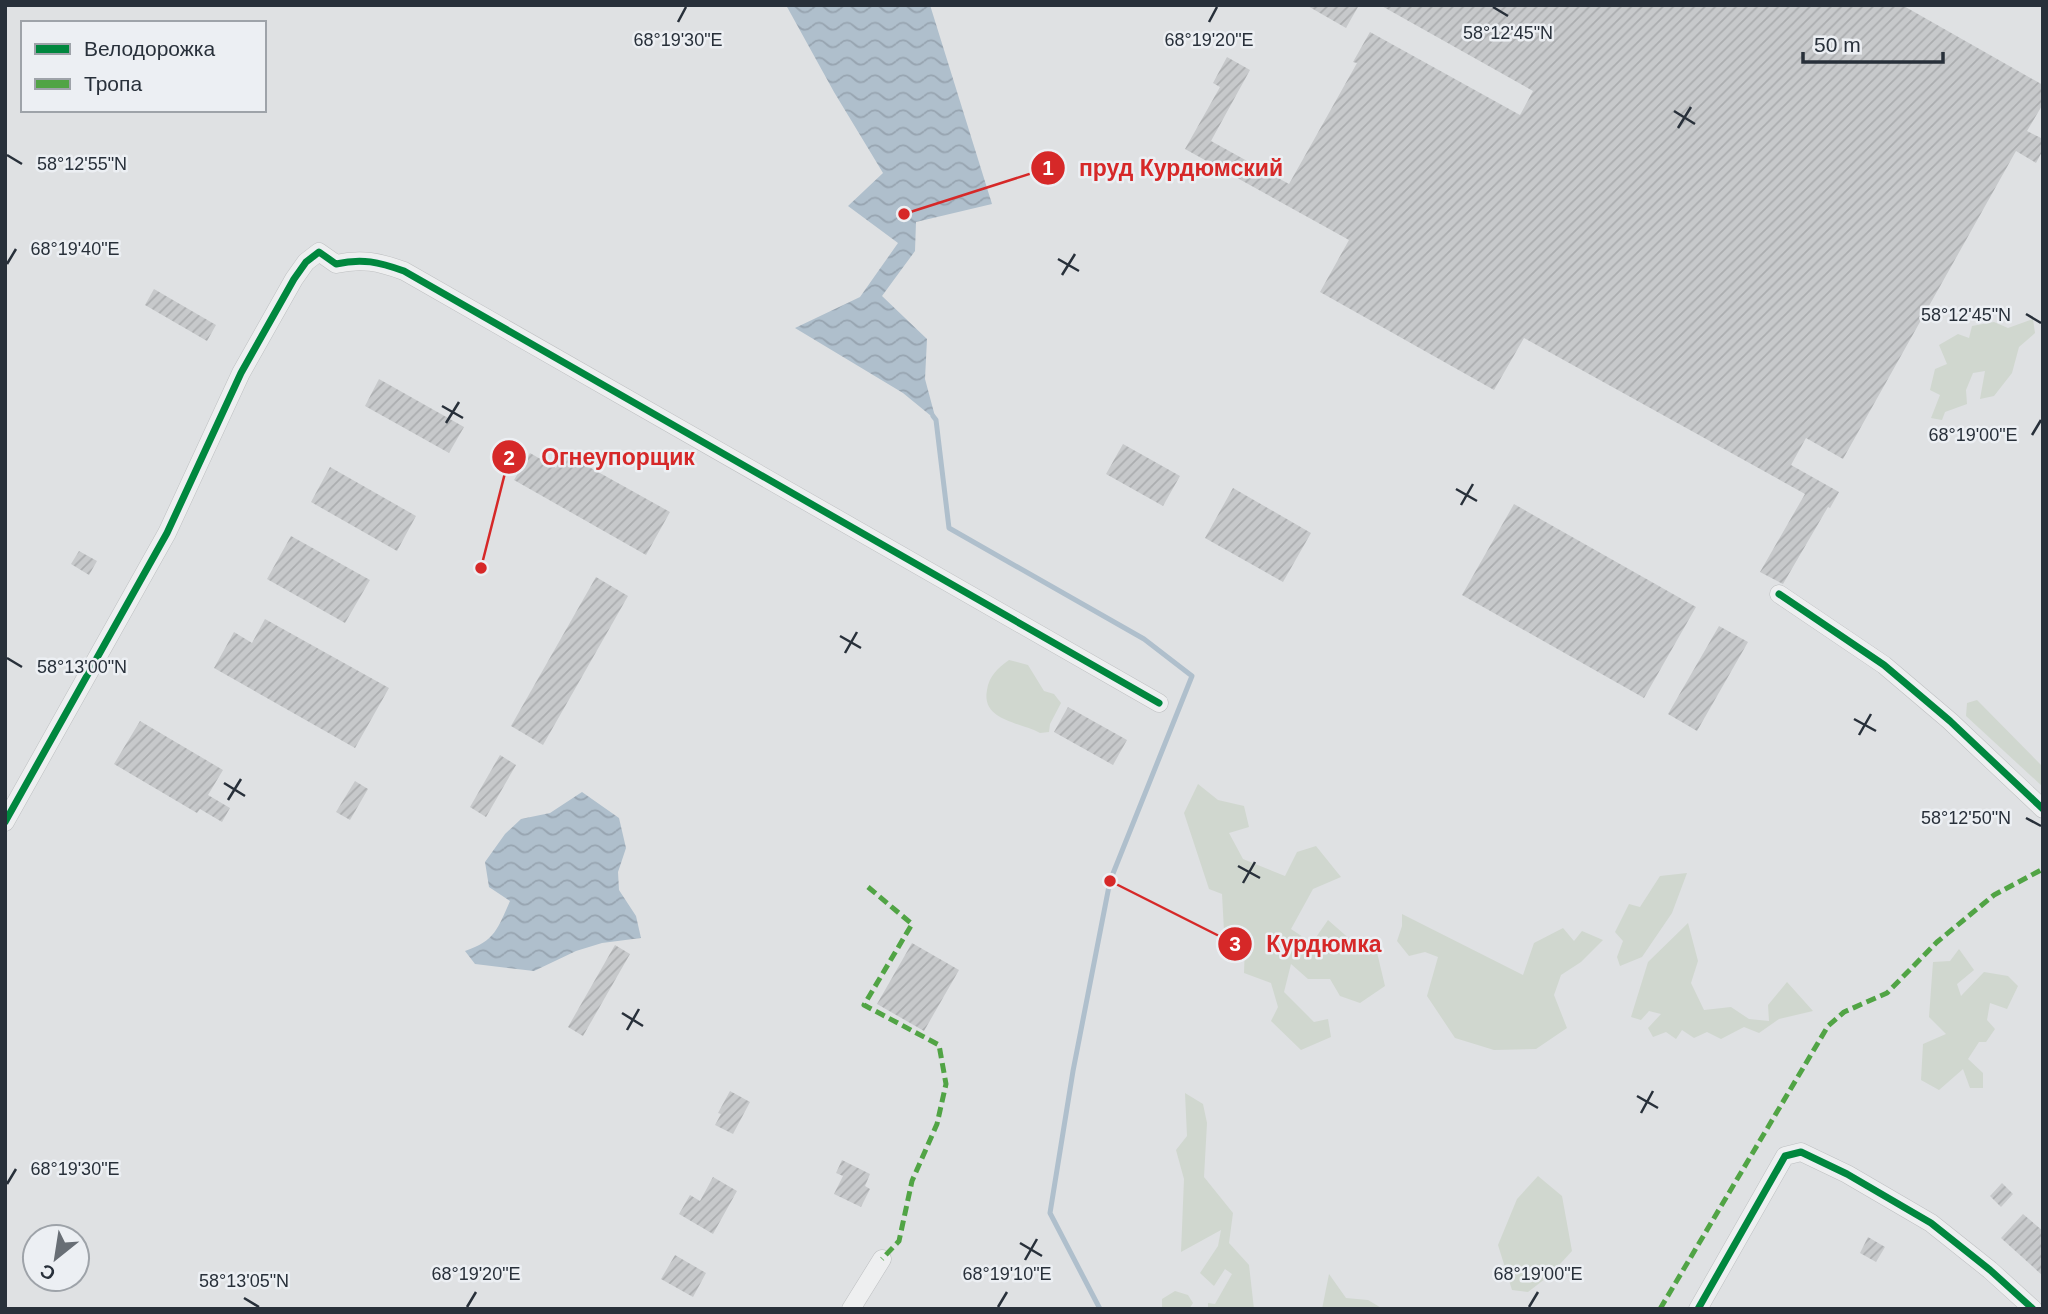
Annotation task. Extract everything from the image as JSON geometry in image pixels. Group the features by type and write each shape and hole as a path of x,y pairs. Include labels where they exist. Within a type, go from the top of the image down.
{"street":[{"path":"5,822 167,533 241,373 294,279 306,262 319,252 336,264 355,259 377,261 404,271 1159,703"},
{"path":"1779,594 1884,665 1950,721 2043,809"},
{"path":"1699,1309 1785,1156 1801,1152 1847,1174 1931,1223 2033,1309"},
{"path":"851,1309 882,1259"}],"shaded area":[{"path":"2033,319 2035,333 2019,347 2012,373 1994,396 1980,399 1985,371 1973,373 1966,390 1967,404 1945,412 1942,420 1931,418 1940,395 1930,390 1935,369 1947,364 1939,345 1958,334 1969,338 1972,326 1994,322 2008,328"},
{"path":"1009,660 1028,665 1044,691 1054,694 1061,703 1050,724 1049,732 1040,733 1013,723 990,708 987,690 990,681 998,669"},
{"path":"1977,700 2043,767 2043,787 1966,716 1967,703"},
{"path":"1198,784 1218,800 1244,806 1249,827 1229,833 1243,859 1285,876 1297,852 1316,846 1341,877 1313,889 1291,929 1312,943 1328,920 1360,948 1375,944 1385,986 1360,1003 1340,996 1330,979 1308,979 1291,964 1284,992 1314,1022 1328,1019 1331,1037 1301,1050 1271,1021 1278,1007 1271,983 1244,973 1245,943 1224,931 1222,894 1209,889 1184,813"},
{"path":"1687,873 1672,913 1642,957 1620,966 1617,957 1623,941 1615,932 1629,904 1640,907 1660,876"},
{"path":"1402,914 1523,975 1534,943 1563,928 1574,941 1582,931 1603,940 1581,962 1561,975 1554,995 1567,1028 1536,1049 1494,1050 1455,1038 1427,996 1438,957 1425,952 1409,956 1397,941 1402,926"},
{"path":"1688,923 1698,961 1691,983 1704,1010 1731,1007 1749,1019 1769,1021 1768,1005 1787,982 1813,1011 1779,1019 1759,1033 1744,1027 1721,1039 1707,1032 1694,1038 1682,1030 1676,1039 1666,1032 1653,1037 1648,1028 1661,1014 1649,1011 1641,1020 1631,1017 1648,962"},
{"path":"1959,949 1974,970 1957,984 1961,996 1984,972 2008,976 2018,986 2007,1009 1990,1003 1987,1020 1995,1029 1986,1042 1979,1042 1968,1059 1983,1073 1983,1088 1970,1088 1963,1069 1939,1090 1921,1080 1923,1044 1946,1034 1929,1017 1933,962 1950,961"},
{"path":"1185,1093 1203,1104 1207,1123 1204,1177 1233,1213 1229,1243 1249,1265 1254,1309 1208,1309 1208,1303 1215,1304 1232,1274 1225,1269 1214,1286 1200,1273 1218,1246 1221,1230 1181,1252 1184,1179 1176,1150 1187,1136"},
{"path":"1538,1176 1562,1196 1572,1251 1550,1275 1528,1292 1512,1290 1498,1245 1517,1199"},
{"path":"1329,1274 1346,1298 1368,1300 1383,1309 1322,1309"},
{"path":"1175,1291 1188,1295 1193,1303 1189,1309 1162,1309 1162,1299"}],"water":[{"path":"786,5 930,5 992,204 916,222 915,251 882,296 927,339 925,379 936,420 903,393 795,328 860,297 898,243 848,206 883,173"},
{"path":"582,792 619,818 626,848 618,872 619,890 636,916 641,938 602,943 576,951 534,971 475,964 465,951 489,938 510,901 489,887 485,862 505,834 521,819 550,813"}],"building":[{"path":"1306,5 1359,5 1346,28"},
{"path":"1380,5 1902,5 2043,85 2043,104 2027,131 2043,139 2043,150 2036,163 2016,151 1843,459 1806,438 1791,465 1839,492 1783,584 1760,572 1805,494 1524,338 1494,390 1320,292 1349,240 1185,149 1220,87 1213,83 1227,57 1250,70 1211,141 1289,184 1357,63 1353,62 1370,32 1520,115 1533,91"},
{"path":"154,289 216,325 207,341 145,305"},
{"path":"379,379 464,427 449,453 365,406"},
{"path":"1123,444 1180,476 1163,506 1106,474"},
{"path":"530,453 556,468 564,453 670,512 646,555 514,480"},
{"path":"330,467 416,516 397,551 311,502"},
{"path":"1233,488 1311,533 1283,582 1205,538"},
{"path":"1514,504 1696,607 1644,698 1462,595"},
{"path":"291,536 370,580 345,623 267,579"},
{"path":"79,551 97,561 89,575 71,564"},
{"path":"596,577 628,596 543,745 511,726"},
{"path":"265,619 389,688 355,748 214,668 234,632 252,643"},
{"path":"1719,626 1748,642 1697,731 1668,714"},
{"path":"1068,707 1127,740 1113,765 1054,732"},
{"path":"140,721 223,770 208,795 230,808 222,822 200,809 197,813 114,764"},
{"path":"500,755 516,765 486,817 470,807"},
{"path":"355,781 368,789 350,820 336,812"},
{"path":"912,943 959,970 924,1031 877,1004"},
{"path":"615,945 630,954 583,1036 568,1027"},
{"path":"730,1091 750,1102 733,1134 715,1125"},
{"path":"842,1160 870,1174 865,1186 870,1189 861,1207 834,1194 843,1176 836,1173"},
{"path":"713,1177 737,1191 713,1234 679,1214 690,1195 700,1201"},
{"path":"2002,1183 2013,1194 2001,1207 1990,1196"},
{"path":"2023,1214 2043,1231 2043,1276 2001,1238"},
{"path":"1868,1237 1885,1247 1876,1262 1860,1253"},
{"path":"675,1255 706,1273 693,1297 661,1279"}],"waterway":[{"path":"933,416 936,420 949,528 1144,639 1192,676 1110,881 1073,1071 1050,1213 1100,1309"}],"marked path":[{"path":"1660,1309 1828,1026 1844,1012 1887,993 1937,942 1994,895 2043,869"},
{"path":"868,887 912,924 864,1005 939,1045 946,1084 937,1124 912,1181 899,1241 882,1259"}],"cycle path":[{"path":"5,822 167,533 241,373 294,279 306,262 319,252 336,264 370,262 404,271 1159,703"},
{"path":"1779,594 1884,665 1950,721 2043,809"},
{"path":"1698,1309 1785,1156 1801,1152 1847,1174 1931,1223 2033,1309"}],"place":[{"name":"пруд Курдюмский","path":"904,214"},
{"name":"Огнеупорщик","path":"481,568"},
{"name":"Курдюмка","path":"1110,881"}]}
